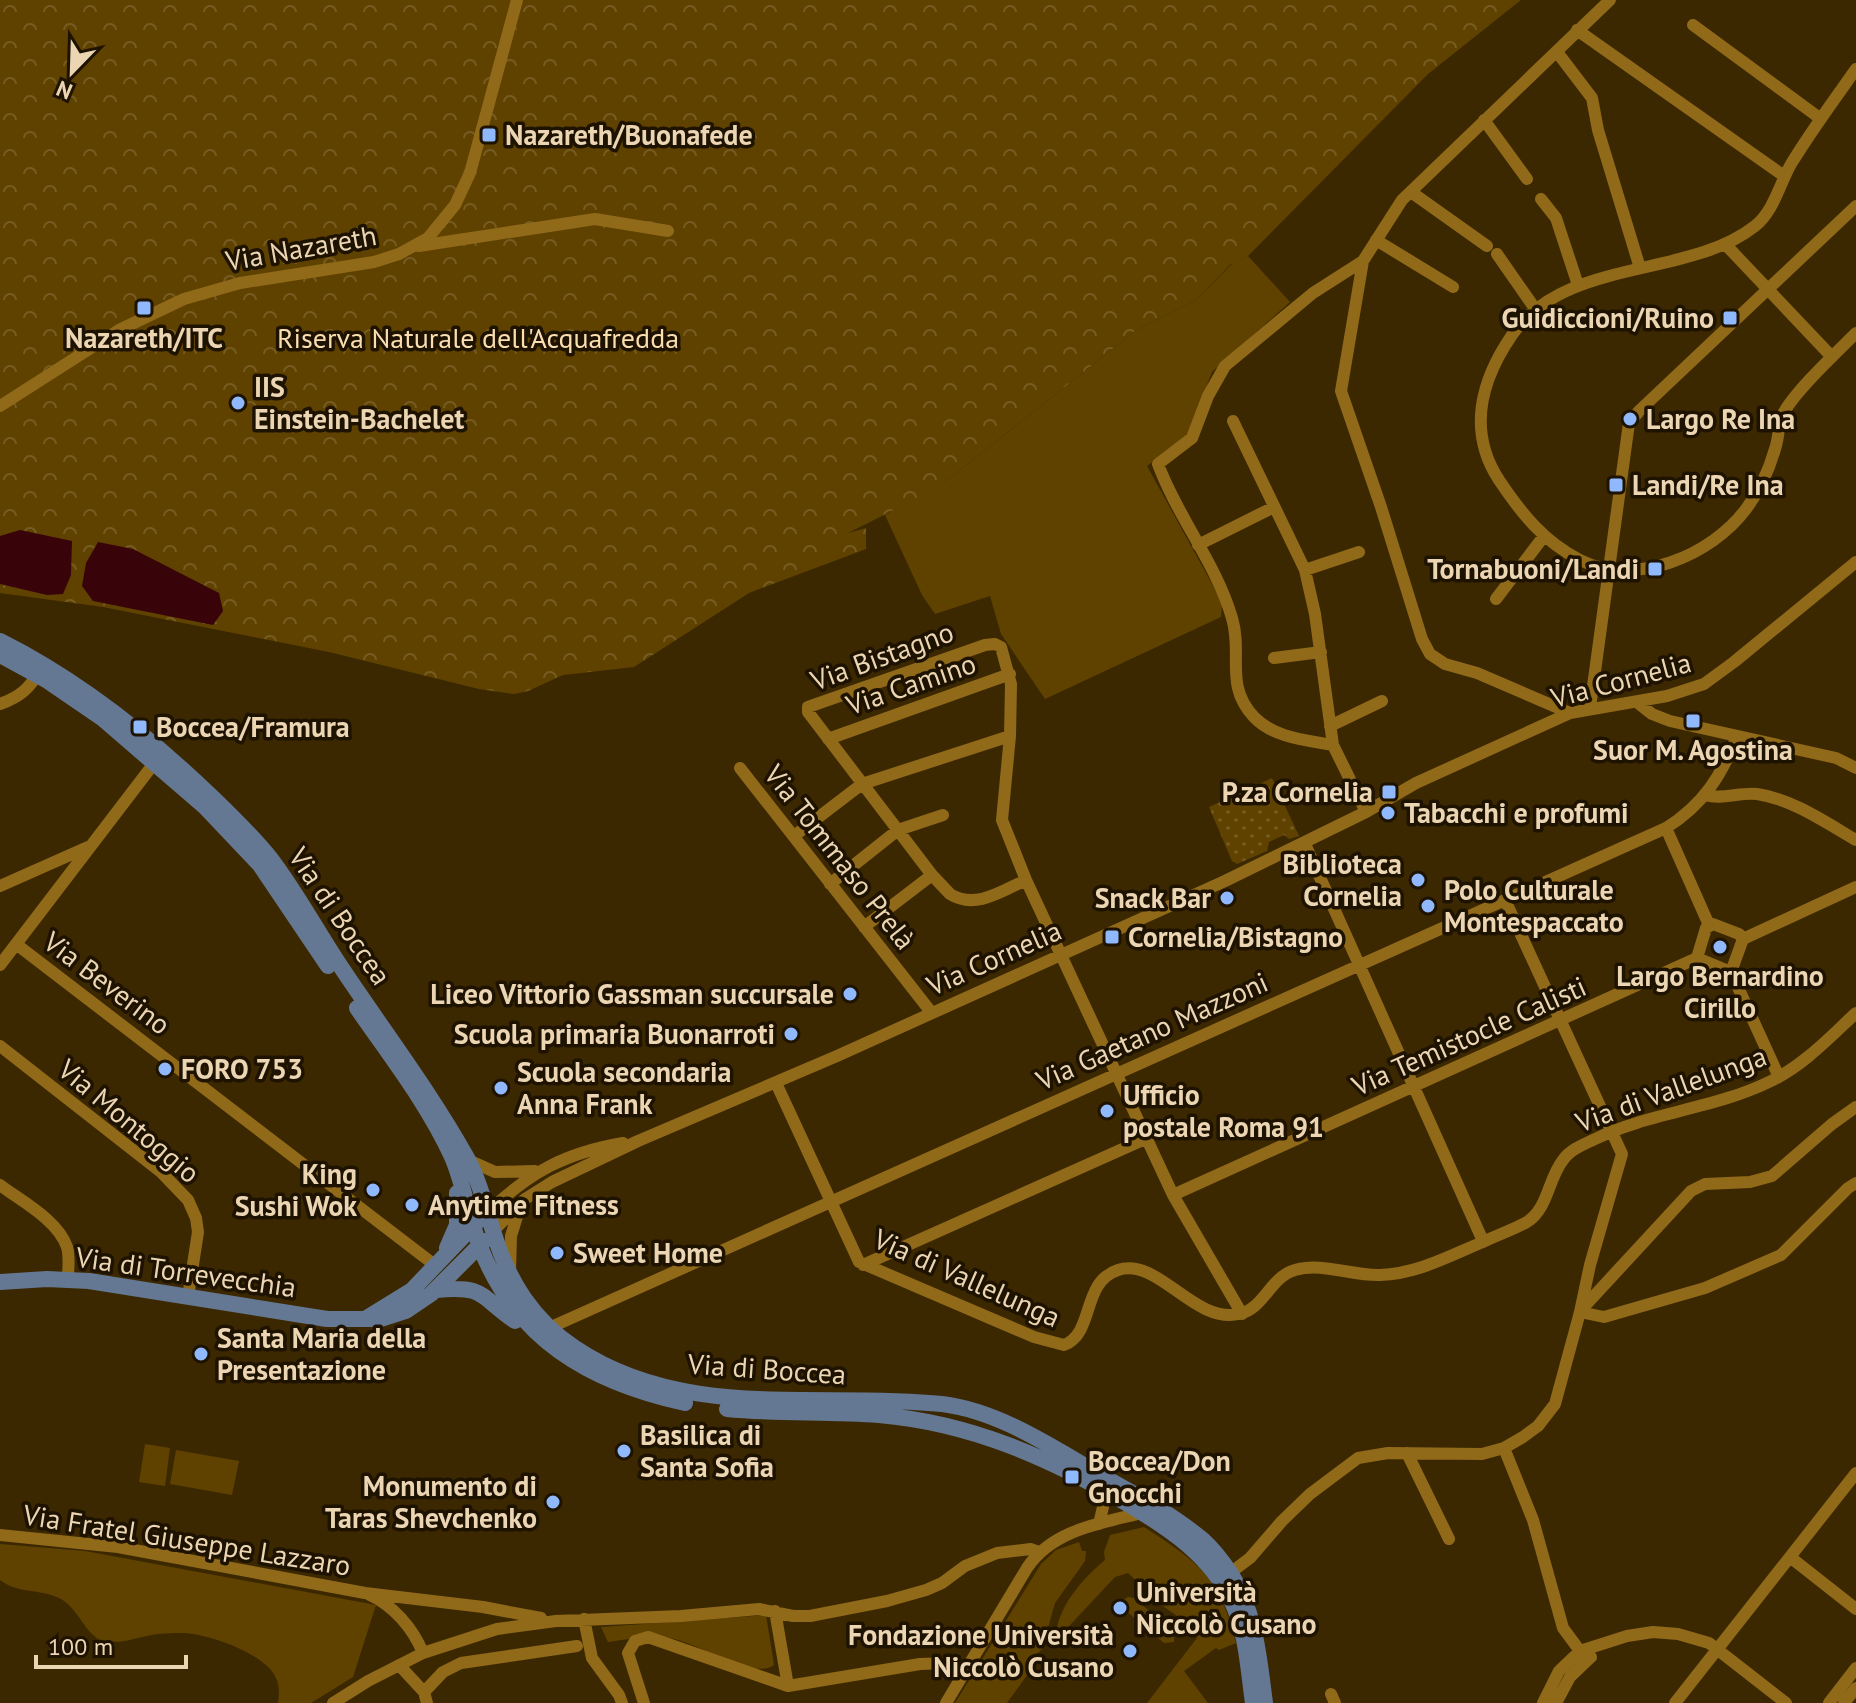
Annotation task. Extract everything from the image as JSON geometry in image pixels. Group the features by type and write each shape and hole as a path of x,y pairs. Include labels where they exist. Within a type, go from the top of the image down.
{"main road":[{"name":"Via di Boccea","path":"0,641 40,669 155,762 231,832 260,865 460,1159 479,1245 504,1295 542,1331 589,1370 655,1396 715,1408 878,1415 936,1424 1017,1447 1145,1508 1193,1549 1223,1586 1241,1627 1253,1703"},
{"name":"Via di Boccea","path":"0,655 40,669 93,696 194,780 266,853 403,1055 488,1212 510,1274 542,1331 603,1365 696,1394 742,1399 933,1404 973,1411 1062,1453 1145,1508 1204,1541 1230,1573 1245,1601 1254,1629 1265,1703"},
{"path":"436,1266 457,1225 460,1159"},
{"path":"363,1319 407,1294 488,1212"},
{"name":"Via di Torrevecchia","path":"0,1282 68,1279 327,1319 381,1319 414,1307 436,1290 493,1231"},
{"path":"436,1290 475,1290 542,1331"}],"street":[{"name":"Via Nazareth","path":"0,406 119,330 184,299 240,283 374,262 416,246 433,233 444,221 466,183 517,0"},
{"path":"1570,713 1477,673 1445,664 1430,654 1422,639 1340,387 1363,261 1393,213 1484,120 1610,0"},
{"path":"1693,25 1821,119"},
{"path":"1577,30 1784,176"},
{"path":"1557,52 1593,101 1597,127 1640,268"},
{"path":"1856,69 1784,176 1765,217 1752,229 1725,244 1578,285 1553,297 1517,328 1492,369 1480,403 1479,423 1483,443 1494,472 1544,536 1580,560 1608,568 1638,569 1672,562 1702,549 1729,530 1763,480 1776,448 1786,409 1856,333"},
{"path":"1484,120 1527,179"},
{"path":"1411,192 1492,250 1536,310"},
{"path":"1541,199 1556,218 1578,285"},
{"path":"1590,708 1625,441 1632,419 1856,206"},
{"path":"416,246 595,219 668,231"},
{"path":"1376,240 1453,287"},
{"path":"1725,244 1832,357"},
{"path":"1333,745 1276,732 1260,722 1245,706 1236,685 1233,620 1214,573 1159,462 1192,438 1212,386 1232,359 1313,293 1363,261"},
{"path":"1233,421 1305,570 1321,652 1333,745 1366,812"},
{"path":"1198,545 1274,507"},
{"path":"1496,599 1544,536"},
{"path":"1305,570 1359,552"},
{"name":"Via Cornelia","path":"493,1231 521,1203 545,1186 638,1141 776,1083 1305,844 1416,783 1570,713 1638,703 1682,692 1710,680 1856,562"},
{"name":"Via Bistagno","path":"1010,674 1002,649 997,644 990,644 810,705 807,711 932,875 950,894 967,901 985,898 1026,880"},
{"path":"1274,658 1321,652"},
{"path":"0,704 22,694 40,669"},
{"path":"1010,674 1010,736 1002,820 1059,954 1145,1139 1173,1195 1242,1314"},
{"name":"Via Camino","path":"828,739 1010,674"},
{"path":"1330,726 1382,701"},
{"path":"1638,703 1652,714 1670,721 1838,759 1856,768"},
{"path":"794,836 862,784 1010,736"},
{"name":"Via Gaetano Mazzoni","path":"542,1331 1666,828 1688,813 1706,795 1724,768 1737,736"},
{"path":"1838,759 1856,754"},
{"path":"0,965 155,762"},
{"name":"Via Tommaso Prelà","path":"740,768 931,1012"},
{"path":"1706,795 1715,797 1744,793 1767,796 1811,815 1856,840"},
{"path":"830,884 898,830 943,815"},
{"path":"1666,828 1709,925"},
{"path":"1305,844 1483,1241"},
{"path":"0,886 88,847"},
{"path":"864,927 932,875"},
{"path":"1731,972 1743,939 1856,887"},
{"path":"1230,1573 1250,1558 1294,1508 1348,1464 1376,1454 1482,1454 1504,1448 1538,1426 1555,1404 1590,1265 1622,1157 1505,900"},
{"path":"1743,939 1739,934 1709,925 1697,958 1731,972 1779,1077"},
{"name":"Via Beverino","path":"16,944 436,1266"},
{"name":"Via Temistocle Calisti","path":"1173,1195 1697,958"},
{"name":"Via di Vallelunga","path":"776,1083 855,1257 863,1265 1059,1346 1075,1339 1095,1290 1104,1278 1121,1269 1150,1275 1209,1311 1225,1315 1242,1314 1253,1308 1275,1282 1292,1271 1319,1268 1376,1275 1396,1274 1430,1265 1535,1216 1563,1158 1574,1149 1611,1132 1749,1090 1779,1077 1804,1060 1856,1013"},
{"name":"Via Montoggio","path":"0,1046 161,1172 188,1200 198,1232 188,1297"},
{"path":"1580,1312 1695,1188 1705,1184 1750,1182 1772,1176 1856,1107"},
{"path":"863,1265 1145,1139"},
{"name":"Via Cornelia","path":"488,1212 538,1171 589,1151 638,1141"},
{"path":"460,1159 495,1172 538,1171"},
{"path":"1580,1312 1604,1317 1705,1288 1781,1255 1856,1183"},
{"path":"0,1185 61,1235 68,1252 68,1279"},
{"path":"510,1274 511,1236 521,1203"},
{"path":"1504,1448 1533,1520 1565,1632 1582,1656"},
{"path":"1407,1453 1449,1539"},
{"path":"1675,1703 1856,1473"},
{"path":"1099,1488 1103,1507 1099,1524"},
{"path":"946,1703 1039,1552 1064,1536 1145,1508"},
{"name":"Via Fratel Giuseppe Lazzaro","path":"0,1535 118,1547 365,1593 483,1607 556,1621"},
{"path":"333,1703 423,1653 497,1629 556,1621 763,1609 803,1616 875,1604 931,1588 965,1566 997,1553 1031,1549 1039,1552"},
{"path":"1790,1557 1856,1609"},
{"name":"Via Fratel Giuseppe Lazzaro","path":"365,1593 384,1602 396,1614 414,1635 423,1653"},
{"path":"775,1611 788,1686"},
{"path":"584,1619 592,1658 622,1703"},
{"path":"1543,1703 1559,1671 1582,1656 1612,1640 1663,1632 1706,1641 1786,1703"},
{"path":"644,1703 628,1653 635,1641 648,1637 788,1686 920,1664 944,1663 967,1668"},
{"path":"399,1665 426,1698 443,1672 461,1663 577,1646"},
{"path":"1556,1703 1582,1656"},
{"path":"1829,1703 1856,1668"},
{"path":"1844,1703 1856,1688"}],"green space":[{"name":"Riserva Naturale dell'Acquafredda","path":"0,0 1521,0 1428,74 1248,256 1230,265 1196,300 1135,331 949,479 848,533 866,528 866,549 749,593 634,667 563,675 514,694 479,689 329,652 103,607 0,593"},
{"path":"1248,256 1290,302 1212,372 1187,437 1147,466 1222,602 1221,617 1045,699 1001,634 990,596 935,614 922,595 885,515 949,479 1135,331 1196,300 1233,263"},
{"path":"1272,778 1299,836 1289,839 1284,835 1269,842 1267,851 1237,864 1232,861 1209,807"},
{"path":"145,1444 170,1448 165,1486 139,1482"},
{"path":"176,1450 239,1461 232,1495 170,1484"},
{"path":"1144,1527 1205,1574 1223,1602 1230,1621 1236,1643 1219,1650 1216,1648 1184,1671 1208,1703 1147,1703 1197,1638 1191,1626 1163,1606 1128,1573 1115,1577 1056,1640 1065,1606 1080,1585 1105,1560 1104,1552 1110,1535"},
{"path":"1079,1542 1082,1551 1086,1551 1085,1561 1055,1603 1042,1649 1007,1703 955,1703 1041,1564 1056,1550"},
{"path":"0,1544 85,1551 376,1605 353,1677 311,1703 278,1703 278,1684 270,1669 249,1653 221,1641 184,1633 156,1634 118,1642 98,1639 62,1599 13,1587 0,1580"},
{"path":"1128,1597 1134,1598 1174,1632 1174,1642 1164,1643 1125,1610 1122,1601"},
{"path":"766,1615 774,1665 765,1668 741,1665 669,1638 643,1637 608,1642 601,1627"}],"shaded area":[{"path":"20,530 72,541 71,575 63,594 47,595 0,584 0,536"},
{"path":"98,542 133,549 219,593 223,611 213,625 93,601 82,586 86,563"}],"place":[{"name":"Nazareth/Buonafede","path":"489,135"},
{"name":"Nazareth/ITC","path":"144,308"},
{"name":"Guidiccioni/Ruino","path":"1730,318"},
{"name":"IIS Einstein-Bachelet","path":"238,403"},
{"name":"Largo Re Ina","path":"1630,419"},
{"name":"Landi/Re Ina","path":"1616,485"},
{"name":"Tornabuoni/Landi","path":"1655,569"},
{"name":"Suor M. Agostina","path":"1693,721"},
{"name":"Boccea/Framura","path":"140,727"},
{"name":"P.za Cornelia","path":"1389,792"},
{"name":"Tabacchi e profumi","path":"1388,813"},
{"name":"Biblioteca Cornelia","path":"1418,880"},
{"name":"Snack Bar","path":"1227,898"},
{"name":"Polo Culturale Montespaccato","path":"1428,906"},
{"name":"Cornelia/Bistagno","path":"1112,937"},
{"name":"Largo Bernardino Cirillo","path":"1720,947"},
{"name":"Liceo Vittorio Gassman succursale","path":"850,994"},
{"name":"Scuola primaria Buonarroti","path":"791,1034"},
{"name":"FORO 753","path":"165,1069"},
{"name":"Scuola secondaria Anna Frank","path":"501,1088"},
{"name":"Ufficio postale Roma 91","path":"1107,1111"},
{"name":"King Sushi Wok","path":"373,1190"},
{"name":"Anytime Fitness","path":"412,1205"},
{"name":"Sweet Home","path":"557,1253"},
{"name":"Santa Maria della Presentazione","path":"201,1354"},
{"name":"Basilica di Santa Sofia","path":"624,1451"},
{"name":"Boccea/Don Gnocchi","path":"1072,1477"},
{"name":"Monumento di Taras Shevchenko","path":"553,1502"},
{"name":"Università Niccolò Cusano","path":"1120,1608"},
{"name":"Fondazione Università Niccolò Cusano","path":"1130,1651"}]}
